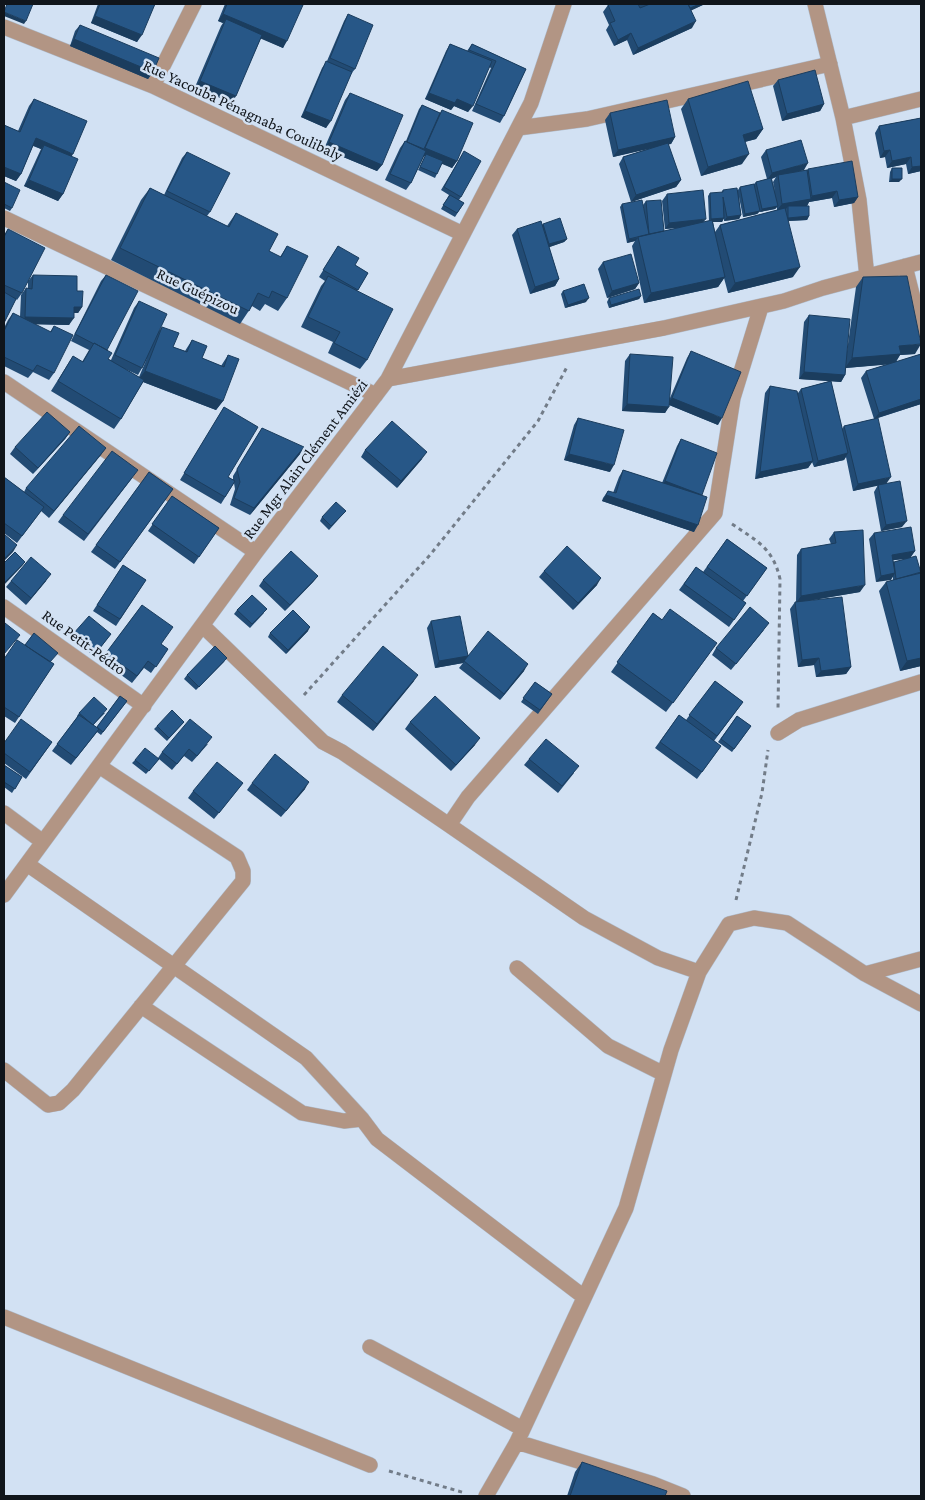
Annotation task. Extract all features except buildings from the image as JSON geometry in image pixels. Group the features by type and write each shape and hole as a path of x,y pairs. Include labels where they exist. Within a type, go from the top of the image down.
{"street":[{"path":"153,86 194,4"},
{"name":"Rue Mgr Alain Clément Amiézi","path":"4,895 256,552 388,379 531,102 564,4"},
{"path":"815,4 843,118 860,200 867,277"},
{"name":"Rue Yacouba Pénagnaba Coulibaly","path":"4,27 153,86 463,234"},
{"path":"518,128 587,120 830,64"},
{"path":"843,118 921,99"},
{"name":"Rue Guépizou","path":"4,218 376,395"},
{"path":"388,379 580,344 760,307 921,262"},
{"path":"905,266 921,330"},
{"path":"449,825 468,797 715,513 733,398 760,307"},
{"path":"4,382 256,552"},
{"name":"Rue Petit-Pédro","path":"4,606 144,706"},
{"path":"203,626 323,742 342,752 584,918 658,958 699,972"},
{"path":"778,733 800,720 921,682"},
{"path":"4,1070 48,1105 59,1103 73,1090 242,881 243,871 237,857 99,766"},
{"path":"4,814 43,842"},
{"path":"27,864 306,1058 362,1119 377,1139 584,1298"},
{"path":"486,1496 520,1435 626,1208 664,1074 699,972 729,924 754,918 787,923 865,974 921,1004"},
{"path":"865,974 921,959"},
{"path":"517,968 608,1046 664,1074"},
{"path":"141,1006 302,1113 344,1121 362,1119"},
{"path":"4,1317 370,1465"},
{"path":"370,1348 520,1435 683,1496"}],"path":[{"path":"290,710 430,555 538,420 580,344"},
{"path":"715,513 765,546 778,567 780,579 778,733 769,745 762,793 750,849 729,924"},
{"path":"370,1465 469,1494"}]}
